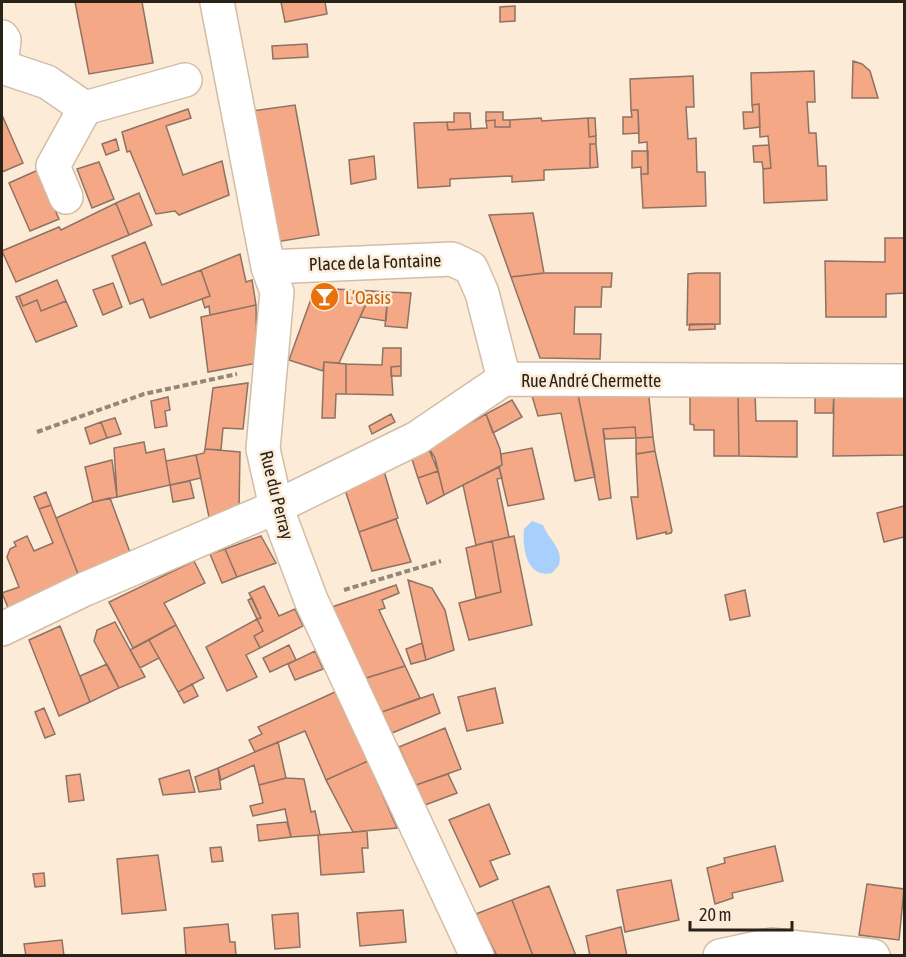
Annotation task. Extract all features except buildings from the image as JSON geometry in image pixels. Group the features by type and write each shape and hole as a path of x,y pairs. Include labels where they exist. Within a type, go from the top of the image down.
{"street":[{"name":"Rue du Perray","path":"217,2 268,267 277,292 263,449 276,507 311,600 477,956"},
{"path":"2,37 4,40 2,58"},
{"path":"2,67 47,82 84,108"},
{"path":"66,196 53,166 84,108 185,80"},
{"name":"Place de la Fontaine","path":"268,267 452,259 471,268 482,293 504,380"},
{"name":"Rue André Chermette","path":"2,629 85,589 276,507 417,438 504,380 904,381"},
{"path":"720,956 771,945 873,956"}],"path":[{"path":"37,432 144,394 270,367"},
{"path":"311,600 441,561"}],"water":[{"path":"532,521 543,525 559,554 559,565 552,573 544,574 537,571 532,567 525,553 524,529"}],"place":[{"name":"L’Oasis","path":"324,297"}]}
